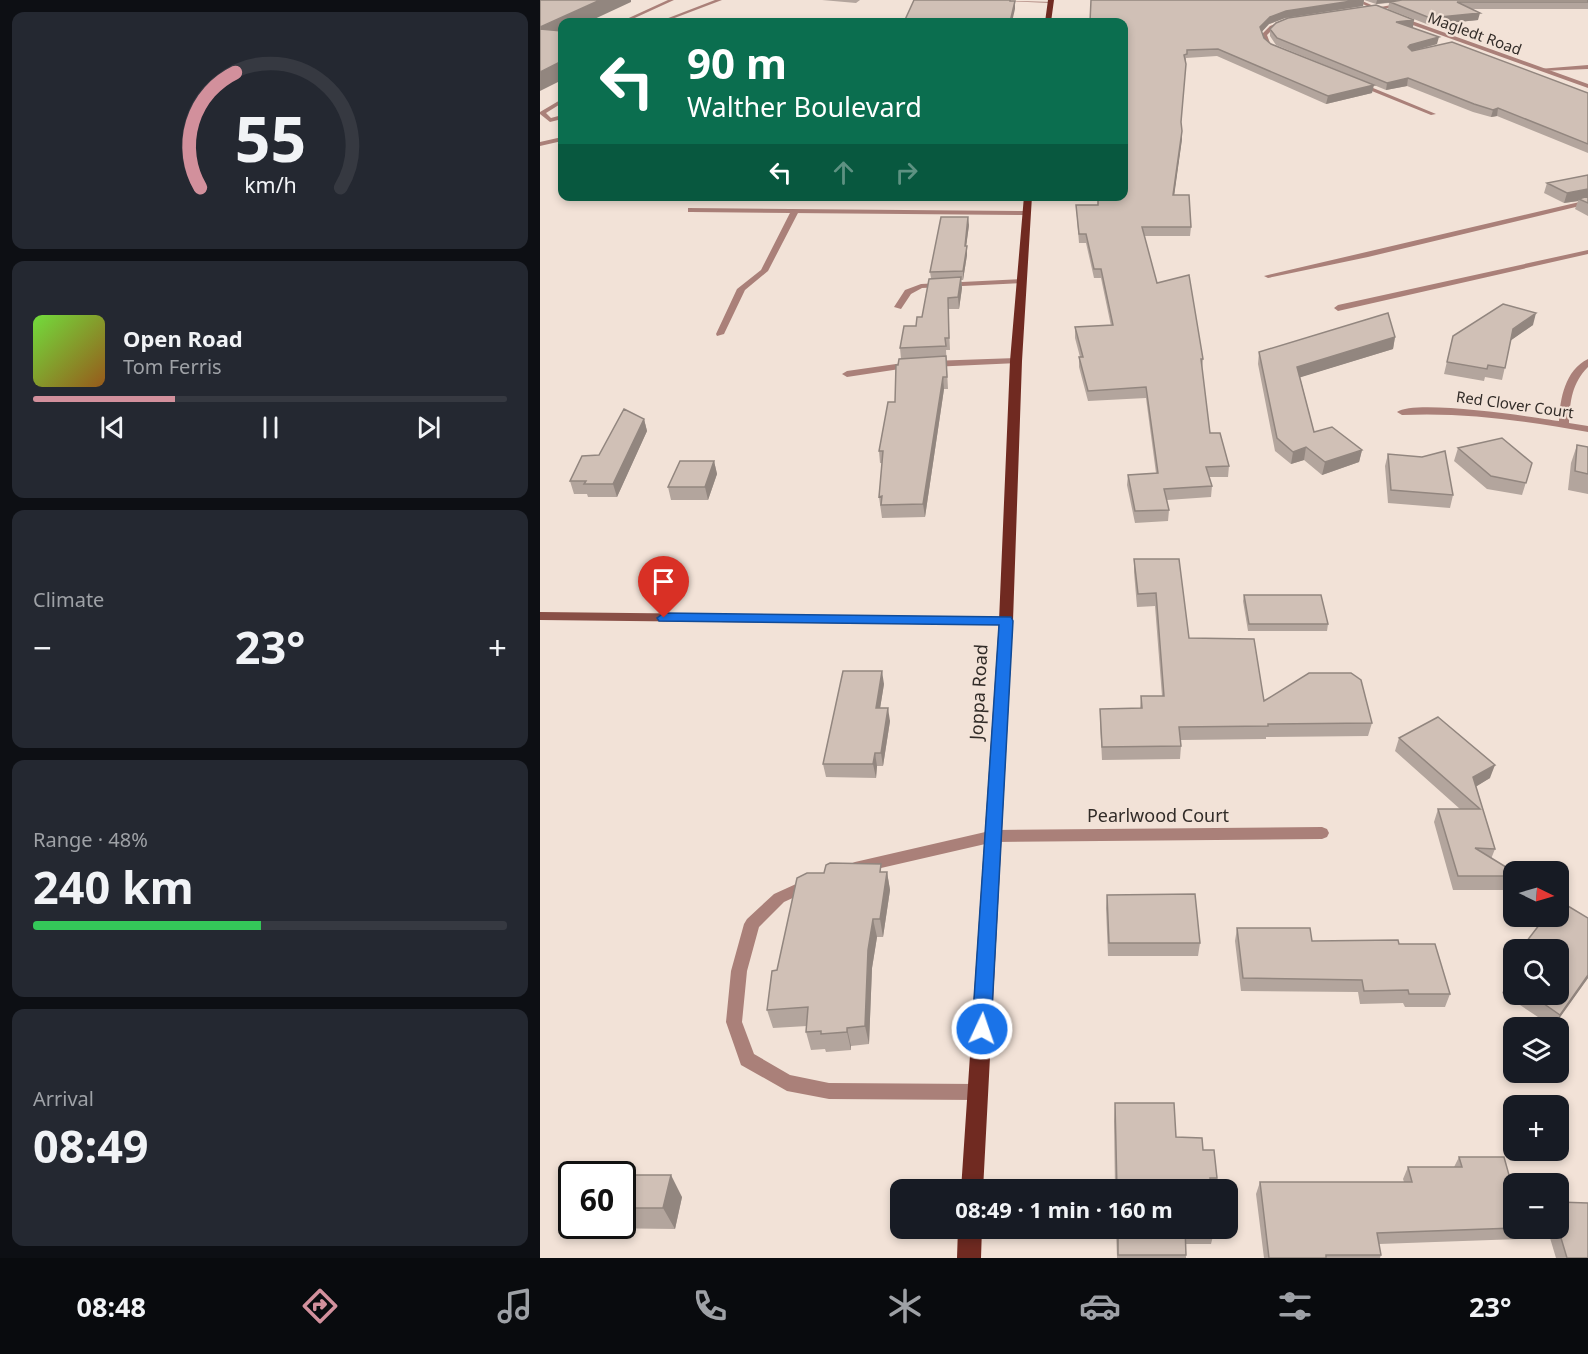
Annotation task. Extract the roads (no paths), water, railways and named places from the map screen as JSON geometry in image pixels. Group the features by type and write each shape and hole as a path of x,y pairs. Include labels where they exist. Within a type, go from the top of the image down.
{"main road":[{"path":"1049,18 1051,1"},
{"name":"Joppa Road","path":"973,1179 1006,621 1016,361 1027,201"},
{"path":"540,616 1006,621"},
{"path":"969,1258 970,1239"}],"street":[{"path":"632,18 672,0"},
{"path":"672,18 720,0"},
{"path":"985,0 1051,1"},
{"name":"Magledt Road","path":"1356,0 1464,42 1588,86"},
{"path":"1364,10 1428,0"},
{"path":"1284,52 1268,44 1264,35 1279,24 1293,20"},
{"path":"1454,44 1464,42"},
{"path":"1542,69 1588,67"},
{"path":"1348,79 1433,114"},
{"path":"558,103 542,113 550,120 558,118"},
{"path":"540,144 558,140"},
{"path":"1268,276 1368,255 1588,202"},
{"path":"691,210 1026,213"},
{"path":"720,334 741,289 764,271 795,211"},
{"path":"1338,308 1588,252"},
{"path":"898,308 908,292 921,286 1021,281"},
{"path":"848,374 915,365 1016,361"},
{"path":"1564,425 1565,399 1571,381 1588,362"},
{"name":"Red Clover Court","path":"1402,412 1440,409 1469,411 1588,429"},
{"name":"Pearlwood Court","path":"978,1092 829,1091 787,1083 747,1059 734,1022 740,971 752,924 779,898 832,875 880,861 994,836 1322,833"}]}
